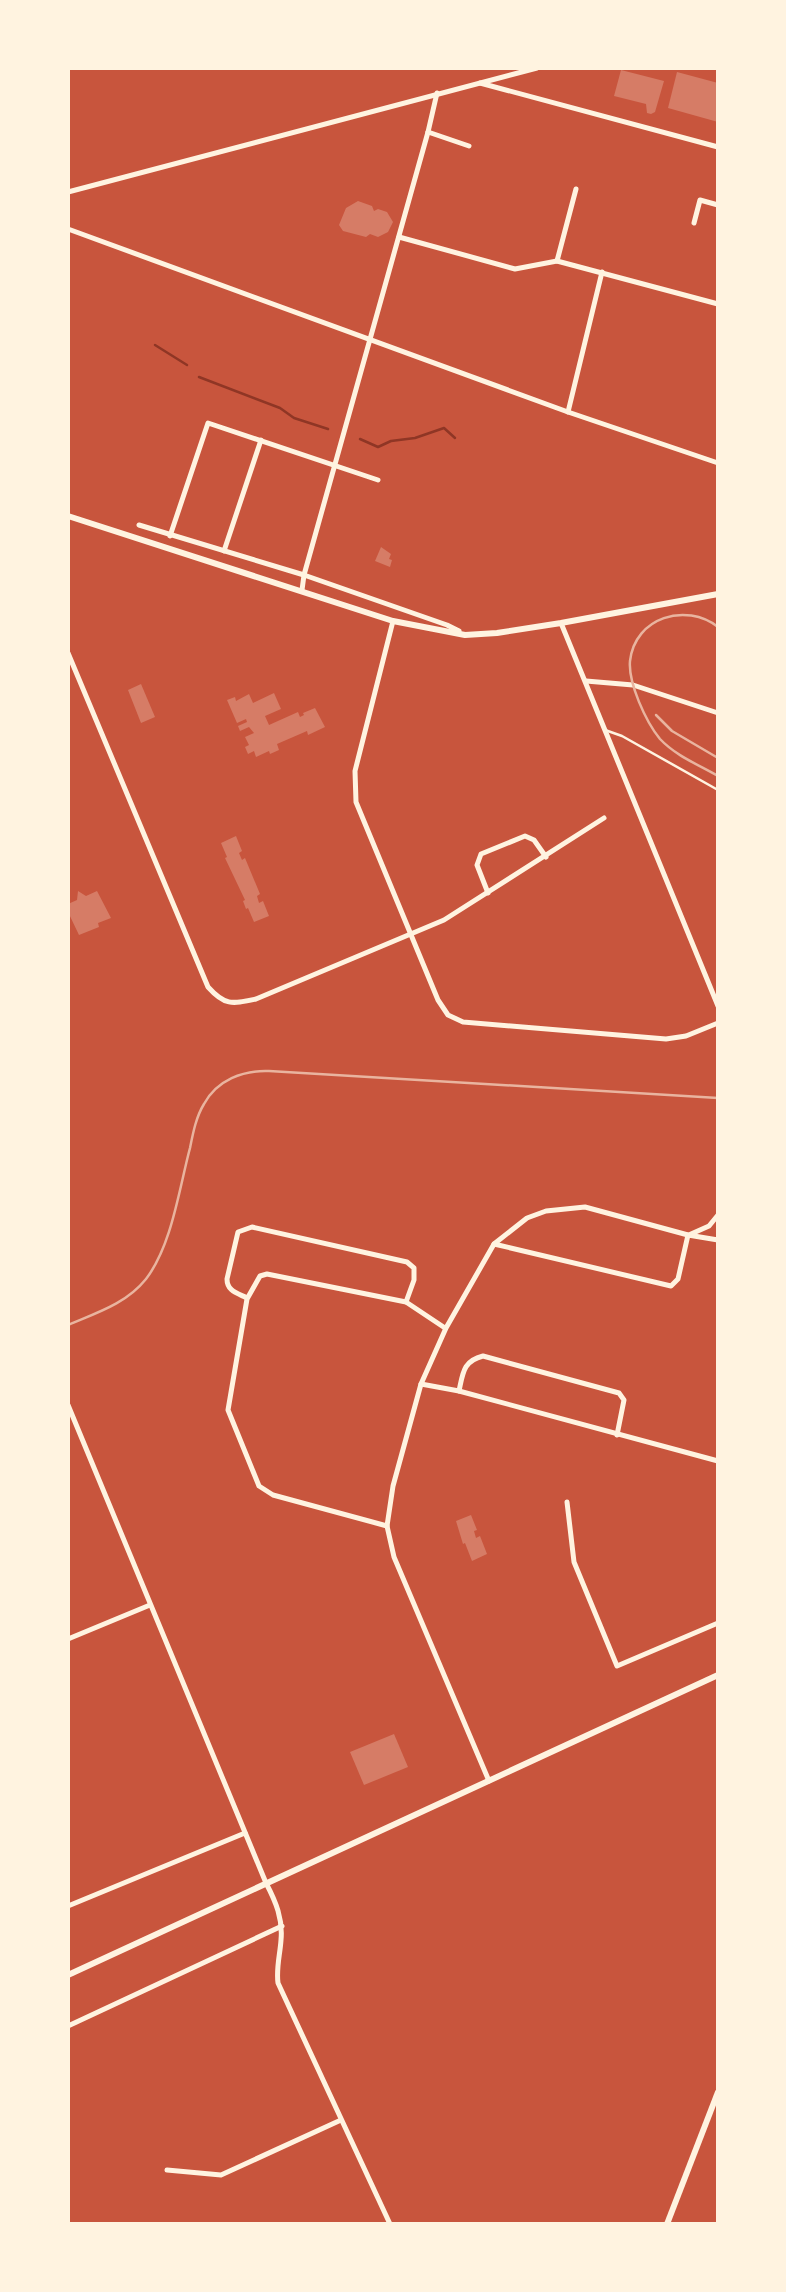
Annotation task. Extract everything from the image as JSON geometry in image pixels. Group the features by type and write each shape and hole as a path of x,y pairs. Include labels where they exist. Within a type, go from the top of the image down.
{"street":[{"path":"68,192 537,68"},
{"path":"478,83 718,147"},
{"path":"302,590 436,94"},
{"path":"428,132 469,146"},
{"path":"558,261 576,189"},
{"path":"694,223 700,200 718,205"},
{"path":"68,229 718,464"},
{"path":"398,237 515,269 558,261 718,304"},
{"path":"568,412 602,272"},
{"path":"170,536 208,423 378,480"},
{"path":"224,552 261,440"},
{"path":"68,516 393,621 465,635 561,623 718,594"},
{"path":"139,525 304,574 465,635"},
{"path":"393,621 355,771 356,802 438,1000 448,1015 463,1022 666,1039 686,1036 718,1023"},
{"path":"561,623 718,1006"},
{"path":"68,654 208,987 220,1000 236,1003 256,999 444,920 604,818"},
{"path":"585,681 633,685 718,713"},
{"path":"488,892 477,865 482,854 525,836 534,840 546,857"},
{"path":"489,1782 394,1558 387,1526 421,1384 446,1328 494,1244 527,1218 546,1210 585,1207 718,1240"},
{"path":"688,1235 709,1226 718,1215"},
{"path":"247,1299 231,1290 226,1279 238,1232 252,1227 407,1262 414,1268 414,1280 406,1302"},
{"path":"494,1244 671,1286 678,1278 688,1235"},
{"path":"387,1526 274,1496 260,1486 228,1410 247,1299 260,1276 267,1274 406,1302 446,1328"},
{"path":"459,1391 464,1368 472,1359 483,1356 619,1393 624,1400 617,1435"},
{"path":"421,1384 718,1461"},
{"path":"68,1405 277,1903 282,1926 278,1983 390,2224"},
{"path":"567,1502 574,1562 617,1666 718,1623"},
{"path":"68,1639 150,1605"},
{"path":"68,1975 718,1675"},
{"path":"68,1906 245,1833"},
{"path":"68,2026 282,1926"},
{"path":"668,2224 718,2092"},
{"path":"168,2170 221,2175 341,2120"}],"lane":[{"path":"278,137 282,125"},
{"path":"604,730 622,736 718,790"}],"building":[{"path":"621,70 664,81 655,112 647,113 646,104 614,96"},
{"path":"677,72 718,83 718,122 668,108"},
{"path":"358,201 372,206 374,211 387,212 393,222 388,232 366,237 343,231 339,225 346,208"},
{"path":"381,547 391,554 390,567 375,561"},
{"path":"141,684 155,717 141,723 128,690"},
{"path":"274,693 281,709 265,716 269,725 298,712 300,717 315,708 325,727 277,744 279,750 256,757 254,751 248,754 245,747 249,745 245,737 254,733 249,727 240,731 238,726 246,719 237,723 227,700 235,697 236,701 249,694 253,703"},
{"path":"236,836 242,851 239,853 242,860 245,858 260,894 259,903 263,901 269,916 254,922 221,843"},
{"path":"78,891 86,896 97,891 111,918 79,935 68,912 68,904 77,900"},
{"path":"471,1515 476,1538 480,1536 487,1554 472,1561 456,1521"},
{"path":"394,1734 408,1767 364,1785 350,1752"}],"waterway":[{"path":"155,345 187,365"},
{"path":"199,377 328,429"},
{"path":"360,439 378,447 444,428 455,438"}],"tram line":[{"path":"718,627 691,616 664,618 641,634 630,661 639,702 660,739 718,776"},
{"path":"656,715 672,731 718,758"},
{"path":"68,1325 120,1301 146,1279 168,1233 201,1109 216,1089 240,1075 269,1071 718,1098"}]}
